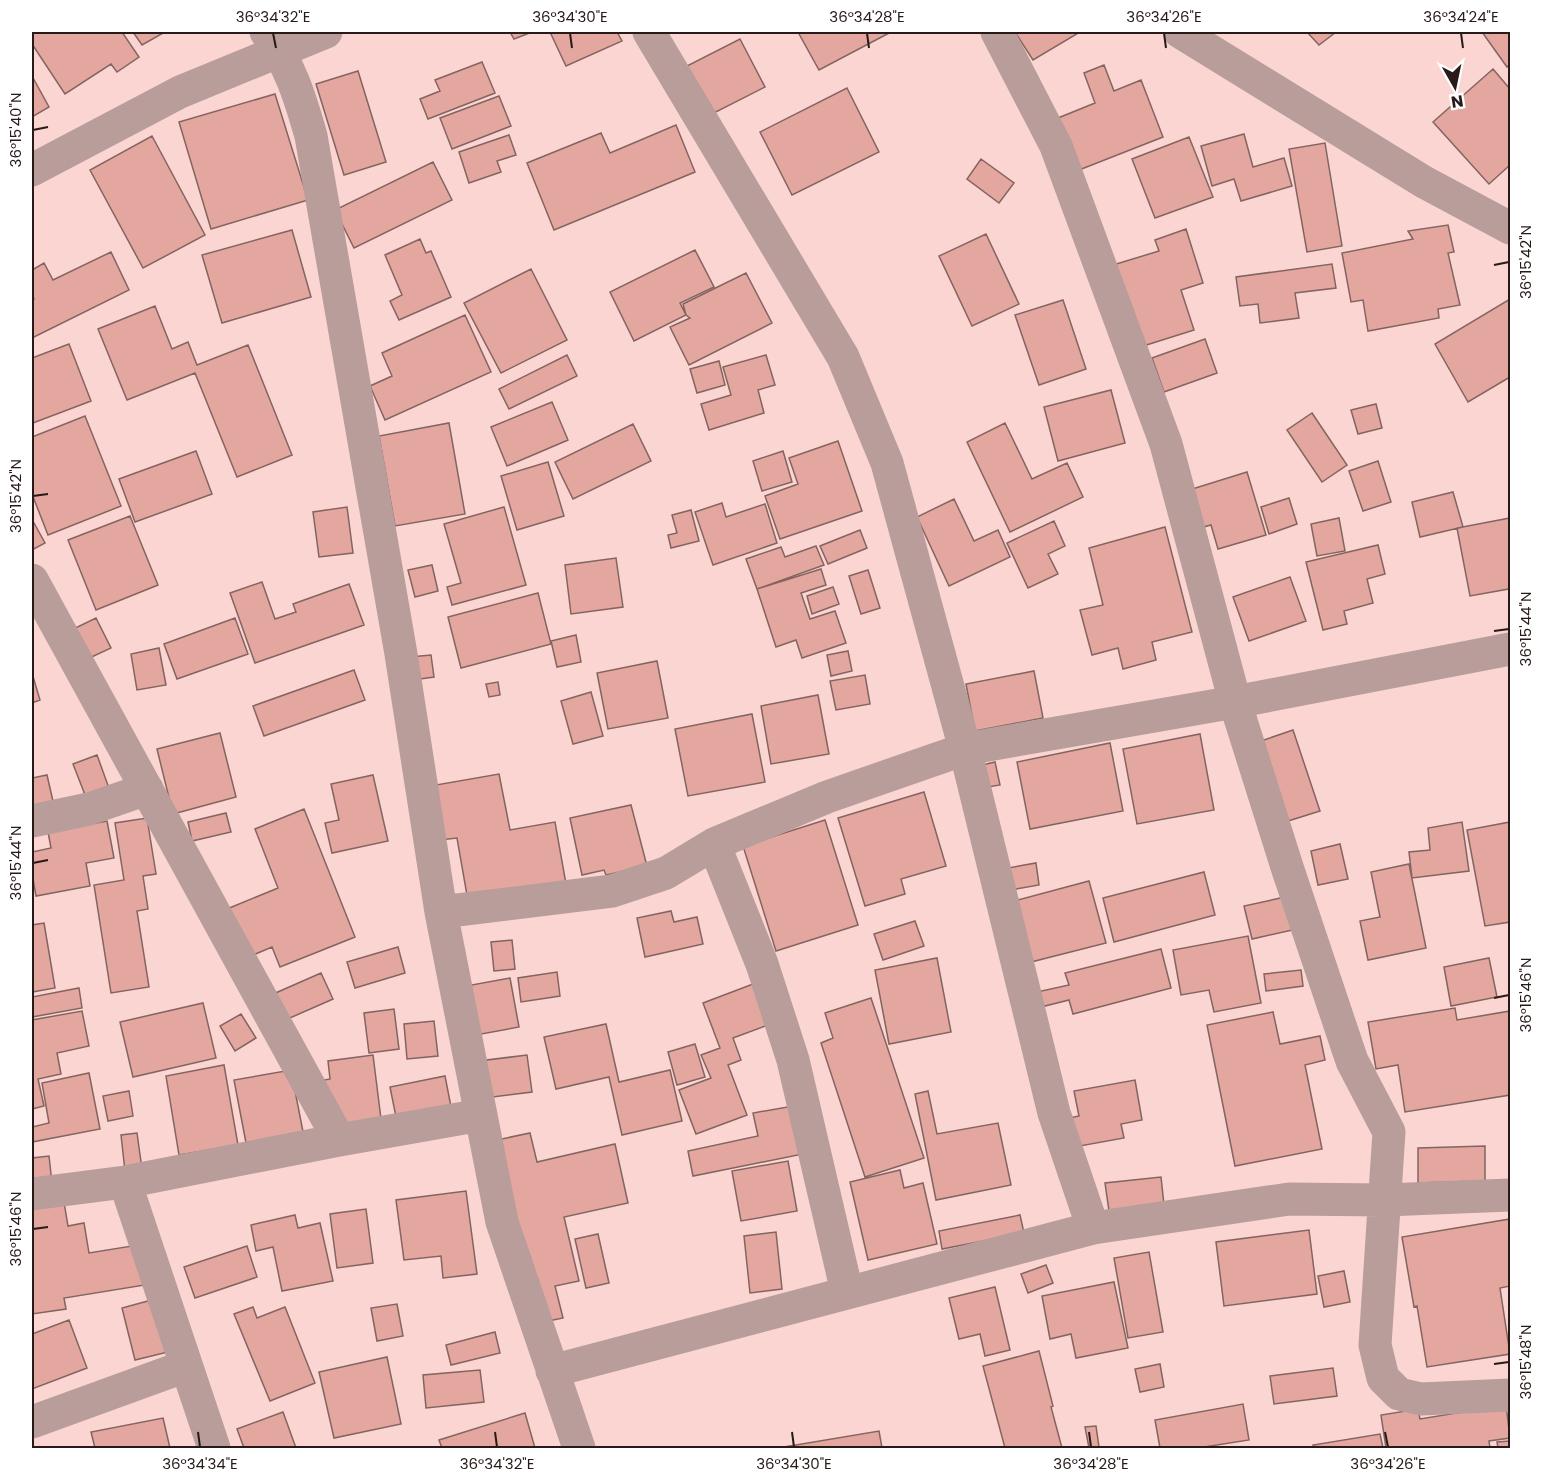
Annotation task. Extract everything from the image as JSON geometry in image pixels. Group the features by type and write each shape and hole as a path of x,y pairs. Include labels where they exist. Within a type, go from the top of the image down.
{"street":[{"path":"32,170 273,41 326,32"},
{"path":"650,32 843,357 887,463 965,748 1054,1113 1093,1228"},
{"path":"997,32 1056,146 1166,444 1235,702 1288,870 1352,1061 1389,1132 1375,1345 1383,1378 1399,1394 1421,1399 1510,1395"},
{"path":"1180,32 1424,182 1510,228"},
{"path":"273,41 298,89 311,136 401,654 441,912 502,1222 579,1449"},
{"path":"32,580 339,1140"},
{"path":"441,912 612,891 666,873 714,844 827,797 965,748 1235,702 1510,649"},
{"path":"32,821 89,809 147,789"},
{"path":"714,844 762,964 793,1060 847,1292"},
{"path":"32,1194 125,1182 481,1115"},
{"path":"125,1182 214,1449"},
{"path":"552,1371 1093,1228 1289,1199 1386,1200 1510,1195"},
{"path":"32,1422 186,1366"}],"building":[{"path":"32,32 122,32 139,57 117,72 111,64 65,94 32,44"},
{"path":"133,32 165,32 142,45"},
{"path":"510,32 532,32 514,39"},
{"path":"550,32 617,32 622,41 566,66"},
{"path":"798,32 891,32 819,70"},
{"path":"1015,32 1080,32 1033,60"},
{"path":"1307,32 1336,32 1319,45"},
{"path":"1482,32 1510,32 1510,64 1507,67"},
{"path":"740,39 765,87 706,117 681,69"},
{"path":"482,62 495,93 428,119 420,99 440,91 435,80"},
{"path":"1104,65 1114,91 1141,80 1163,137 1079,170 1058,118 1095,103 1084,73"},
{"path":"1493,69 1510,89 1510,165 1489,184 1433,122"},
{"path":"358,71 386,162 344,175 316,84"},
{"path":"32,76 49,107 32,117"},
{"path":"847,88 879,152 792,195 760,132"},
{"path":"275,94 308,200 211,229 179,122"},
{"path":"499,96 511,126 452,149 440,118"},
{"path":"676,125 695,172 554,230 527,163 601,133 610,153"},
{"path":"1244,134 1253,167 1284,158 1292,186 1241,201 1234,179 1212,186 1201,146"},
{"path":"509,135 516,155 497,161 501,172 469,183 459,152"},
{"path":"152,136 205,235 143,268 90,170"},
{"path":"1189,137 1213,197 1155,218 1132,159"},
{"path":"1325,143 1342,246 1307,252 1289,149"},
{"path":"981,159 1014,183 999,203 967,179"},
{"path":"433,162 452,200 354,248 335,210"},
{"path":"1448,225 1454,252 1448,253 1460,305 1438,309 1439,318 1368,331 1363,300 1351,302 1342,253 1413,239 1408,231"},
{"path":"1186,229 1203,283 1181,290 1194,330 1140,347 1113,265 1159,251 1155,240"},
{"path":"292,230 311,297 222,323 202,255"},
{"path":"986,234 1019,304 972,326 939,256"},
{"path":"420,239 426,253 431,251 451,297 399,320 390,301 402,295 385,255"},
{"path":"695,250 714,287 680,303 686,315 634,341 610,292"},
{"path":"111,252 129,290 32,338 32,300 34,299 32,270 44,263 53,280"},
{"path":"1332,264 1336,288 1295,293 1299,318 1260,323 1258,304 1240,306 1236,277"},
{"path":"531,269 567,340 501,373 464,303"},
{"path":"746,273 772,323 689,365 670,327 690,318 686,315 683,304"},
{"path":"1510,299 1510,377 1468,402 1435,344"},
{"path":"1063,300 1086,369 1039,385 1015,315"},
{"path":"155,306 172,349 188,342 197,365 248,345 292,455 237,477 195,373 127,400 98,329"},
{"path":"465,315 491,372 385,420 370,386 392,376 382,353"},
{"path":"1205,339 1217,373 1164,392 1152,358"},
{"path":"69,344 91,401 33,423 32,358"},
{"path":"567,355 577,376 509,409 499,389"},
{"path":"766,355 775,385 758,390 764,413 709,430 701,404 731,395 723,367"},
{"path":"719,361 725,385 697,393 690,369"},
{"path":"1111,390 1125,443 1058,461 1044,407"},
{"path":"552,402 568,440 507,466 491,427"},
{"path":"1376,404 1382,428 1358,434 1351,410"},
{"path":"1312,413 1347,465 1322,482 1287,430"},
{"path":"85,416 121,506 48,535 32,494 32,437"},
{"path":"449,423 465,514 395,526 379,436"},
{"path":"1005,423 1032,479 1067,463 1083,497 1010,532 967,442"},
{"path":"633,424 651,461 573,499 555,462"},
{"path":"838,441 862,511 780,539 765,496 798,484 789,458"},
{"path":"196,451 212,494 135,522 119,479"},
{"path":"783,451 792,482 762,491 753,461"},
{"path":"1378,461 1391,502 1363,511 1349,471"},
{"path":"548,462 564,516 517,530 501,476"},
{"path":"1247,472 1266,535 1218,549 1211,525 1200,528 1189,490"},
{"path":"1453,492 1463,527 1420,537 1412,502"},
{"path":"1289,498 1297,524 1269,534 1261,507"},
{"path":"954,499 974,541 998,530 1010,557 949,586 917,517"},
{"path":"722,503 726,517 765,504 777,543 713,565 695,512"},
{"path":"347,507 353,553 319,557 313,512"},
{"path":"504,507 526,585 452,605 447,587 461,583 444,524"},
{"path":"691,510 699,541 671,548 668,535 677,533 672,515"},
{"path":"130,516 158,585 96,610 68,540"},
{"path":"1339,518 1345,551 1317,556 1311,524"},
{"path":"1510,518 1510,598 1509,589 1470,596 1457,528"},
{"path":"1054,521 1065,546 1048,554 1058,574 1028,588 1007,543"},
{"path":"34,523 45,543 32,550 32,524"},
{"path":"1165,527 1192,632 1152,642 1156,660 1123,669 1118,648 1092,655 1080,610 1103,605 1089,548"},
{"path":"860,530 867,548 828,564 820,546"},
{"path":"1378,545 1385,574 1367,579 1373,603 1344,611 1347,624 1323,630 1306,562"},
{"path":"816,546 824,565 757,589 746,559 781,547 785,557"},
{"path":"616,558 623,607 571,614 565,565"},
{"path":"432,565 438,591 415,597 408,570"},
{"path":"821,569 826,585 801,593 810,619 835,611 846,643 802,658 796,640 776,647 757,589"},
{"path":"868,570 880,608 861,614 849,576"},
{"path":"1290,577 1306,621 1249,641 1233,597"},
{"path":"262,582 275,619 296,612 293,604 349,584 364,625 255,663 230,593"},
{"path":"833,587 839,604 812,614 807,596"},
{"path":"538,593 551,644 461,668 448,617"},
{"path":"96,618 111,648 81,662 67,632"},
{"path":"235,618 248,654 177,679 164,644"},
{"path":"576,635 581,662 557,667 551,641"},
{"path":"159,648 166,685 137,690 131,654"},
{"path":"848,651 852,671 831,676 827,655"},
{"path":"431,655 434,677 413,680 410,657"},
{"path":"657,661 668,718 608,729 597,673"},
{"path":"354,670 365,700 264,736 253,706"},
{"path":"1034,671 1043,718 975,731 966,684"},
{"path":"32,673 40,700 32,703"},
{"path":"865,675 870,704 836,710 830,681"},
{"path":"498,682 500,695 489,697 486,684"},
{"path":"591,692 603,736 573,744 561,701"},
{"path":"818,695 829,754 771,764 761,706"},
{"path":"752,714 765,782 688,796 675,729"},
{"path":"1293,730 1320,811 1288,821 1261,741"},
{"path":"220,733 236,797 173,814 157,749"},
{"path":"1200,734 1214,810 1137,824 1123,749"},
{"path":"1110,743 1123,811 1030,829 1017,762"},
{"path":"97,755 110,791 87,800 73,764"},
{"path":"995,762 1000,785 982,788 978,766"},
{"path":"499,774 510,830 555,822 566,884 468,901 457,838 440,840 430,786"},
{"path":"47,775 55,810 32,815 32,778"},
{"path":"373,775 388,841 332,853 325,823 339,820 331,784"},
{"path":"924,792 946,866 901,879 905,894 865,906 838,818"},
{"path":"631,805 647,866 606,875 604,870 582,875 570,818"},
{"path":"304,809 355,937 280,967 272,947 246,958 227,909 278,888 255,829"},
{"path":"226,813 231,832 192,841 188,822"},
{"path":"147,818 156,874 143,876 148,909 137,911 149,987 111,993 94,885 124,880 115,823"},
{"path":"825,820 858,925 776,951 743,846"},
{"path":"107,821 114,858 86,863 90,886 36,896 32,873 32,852 51,848 48,832"},
{"path":"1462,822 1469,871 1412,878 1409,852 1430,850 1428,828"},
{"path":"1510,822 1510,922 1485,926 1467,830"},
{"path":"1340,844 1348,879 1318,885 1311,851"},
{"path":"1036,863 1039,885 1011,890 1008,868"},
{"path":"1409,864 1426,948 1368,960 1360,921 1380,917 1371,872"},
{"path":"1204,872 1215,915 1114,942 1103,898"},
{"path":"1089,881 1106,943 1031,962 1014,901"},
{"path":"1290,896 1297,929 1252,939 1244,906"},
{"path":"671,911 674,922 697,917 703,944 645,957 637,918"},
{"path":"915,921 924,946 883,960 874,934"},
{"path":"44,923 55,988 32,992 32,925"},
{"path":"1248,936 1261,1003 1214,1012 1209,990 1181,995 1173,950"},
{"path":"512,940 515,969 494,971 491,942"},
{"path":"398,947 405,973 355,988 347,962"},
{"path":"1161,949 1171,988 1073,1014 1069,1000 1041,1007 1037,992 1069,985 1065,973"},
{"path":"937,958 951,1032 889,1044 875,970"},
{"path":"1489,958 1497,997 1451,1006 1444,967"},
{"path":"1301,970 1303,986 1266,991 1264,974"},
{"path":"557,972 560,996 521,1002 518,978"},
{"path":"321,973 333,999 283,1021 271,995"},
{"path":"510,978 519,1027 476,1035 466,986"},
{"path":"761,981 776,1022 733,1038 741,1060 728,1065 747,1115 696,1134 679,1090 711,1078 701,1055 720,1048 703,1003"},
{"path":"79,988 82,1008 32,1017 32,997"},
{"path":"871,998 924,1158 865,1177 821,1043 833,1038 825,1013"},
{"path":"203,1003 216,1058 133,1077 120,1022"},
{"path":"1455,1008 1457,1020 1510,1011 1510,1095 1405,1112 1398,1065 1376,1069 1368,1022"},
{"path":"394,1009 399,1049 369,1053 364,1013"},
{"path":"82,1011 89,1046 57,1053 61,1074 38,1079 44,1106 32,1109 32,1020"},
{"path":"1273,1012 1280,1044 1320,1036 1325,1060 1305,1065 1322,1149 1235,1166 1207,1025"},
{"path":"241,1014 256,1038 235,1051 220,1026"},
{"path":"434,1021 438,1056 407,1059 404,1024"},
{"path":"606,1024 619,1082 670,1070 682,1121 622,1135 609,1077 556,1089 544,1037"},
{"path":"695,1044 705,1077 677,1085 668,1052"},
{"path":"373,1055 382,1127 320,1135 314,1082 330,1079 328,1061"},
{"path":"527,1055 532,1092 485,1098 479,1061"},
{"path":"224,1065 238,1145 179,1155 166,1076"},
{"path":"291,1070 304,1137 247,1148 234,1080"},
{"path":"89,1073 100,1129 32,1142 32,1127 49,1123 42,1083"},
{"path":"445,1076 453,1117 398,1127 390,1087"},
{"path":"1135,1080 1142,1120 1121,1124 1124,1138 1069,1148 1064,1119 1079,1116 1074,1091"},
{"path":"129,1091 133,1116 108,1121 103,1096"},
{"path":"928,1091 937,1134 998,1123 1011,1185 936,1200 915,1094"},
{"path":"793,1106 803,1154 693,1176 688,1151 758,1136 753,1113"},
{"path":"137,1133 142,1169 125,1171 121,1135"},
{"path":"530,1133 537,1162 615,1144 628,1203 564,1217 579,1281 555,1286 563,1318 534,1324 492,1141"},
{"path":"1485,1146 1485,1181 1418,1183 1418,1148"},
{"path":"49,1156 52,1183 32,1186 32,1158"},
{"path":"788,1161 797,1211 741,1221 732,1171"},
{"path":"900,1170 904,1188 923,1183 937,1244 868,1260 850,1182"},
{"path":"1161,1177 1164,1205 1109,1211 1105,1183"},
{"path":"62,1190 68,1226 84,1223 89,1253 138,1245 145,1285 64,1298 66,1309 32,1314 32,1195"},
{"path":"466,1191 477,1274 443,1278 441,1256 404,1260 396,1200"},
{"path":"366,1209 373,1263 337,1268 330,1214"},
{"path":"295,1215 298,1228 320,1223 333,1281 282,1291 273,1247 256,1251 251,1225"},
{"path":"1020,1215 1024,1233 942,1249 939,1231"},
{"path":"1510,1219 1510,1286 1500,1288 1510,1354 1427,1367 1402,1237"},
{"path":"1309,1230 1317,1294 1224,1306 1216,1242"},
{"path":"776,1232 782,1289 750,1293 744,1236"},
{"path":"598,1234 609,1283 586,1288 575,1239"},
{"path":"247,1246 257,1277 195,1298 184,1267"},
{"path":"1149,1252 1163,1332 1128,1338 1114,1258"},
{"path":"1046,1265 1053,1283 1028,1293 1021,1274"},
{"path":"1344,1271 1350,1302 1324,1307 1318,1276"},
{"path":"1114,1282 1128,1348 1076,1358 1071,1334 1050,1339 1042,1296"},
{"path":"995,1287 1010,1350 985,1356 980,1334 959,1339 949,1298"},
{"path":"159,1298 172,1351 135,1360 122,1308"},
{"path":"397,1304 403,1336 377,1341 371,1308"},
{"path":"253,1307 257,1318 285,1307 315,1383 270,1401 234,1314"},
{"path":"69,1320 87,1368 32,1389 32,1334"},
{"path":"495,1332 500,1353 451,1365 446,1345"},
{"path":"1039,1351 1062,1448 1005,1448 983,1366"},
{"path":"387,1357 401,1424 334,1438 319,1372"},
{"path":"1160,1364 1164,1387 1140,1392 1135,1369"},
{"path":"1333,1368 1337,1396 1274,1404 1270,1376"},
{"path":"480,1370 484,1402 426,1408 423,1375"},
{"path":"1243,1404 1249,1440 1198,1448 1160,1448 1155,1420"},
{"path":"1506,1405 1510,1438 1489,1441 1490,1448 1386,1448 1381,1415 1418,1409 1420,1419"},
{"path":"283,1412 296,1448 244,1448 237,1429"},
{"path":"525,1413 535,1448 442,1448 439,1440"},
{"path":"163,1418 170,1448 95,1448 91,1432"},
{"path":"1096,1426 1099,1447 1089,1448 1085,1427"},
{"path":"879,1431 882,1448 778,1448"},
{"path":"1380,1434 1383,1448 1314,1448 1313,1445"},
{"path":"1510,1441 1510,1448 1498,1448 1497,1442"}]}
